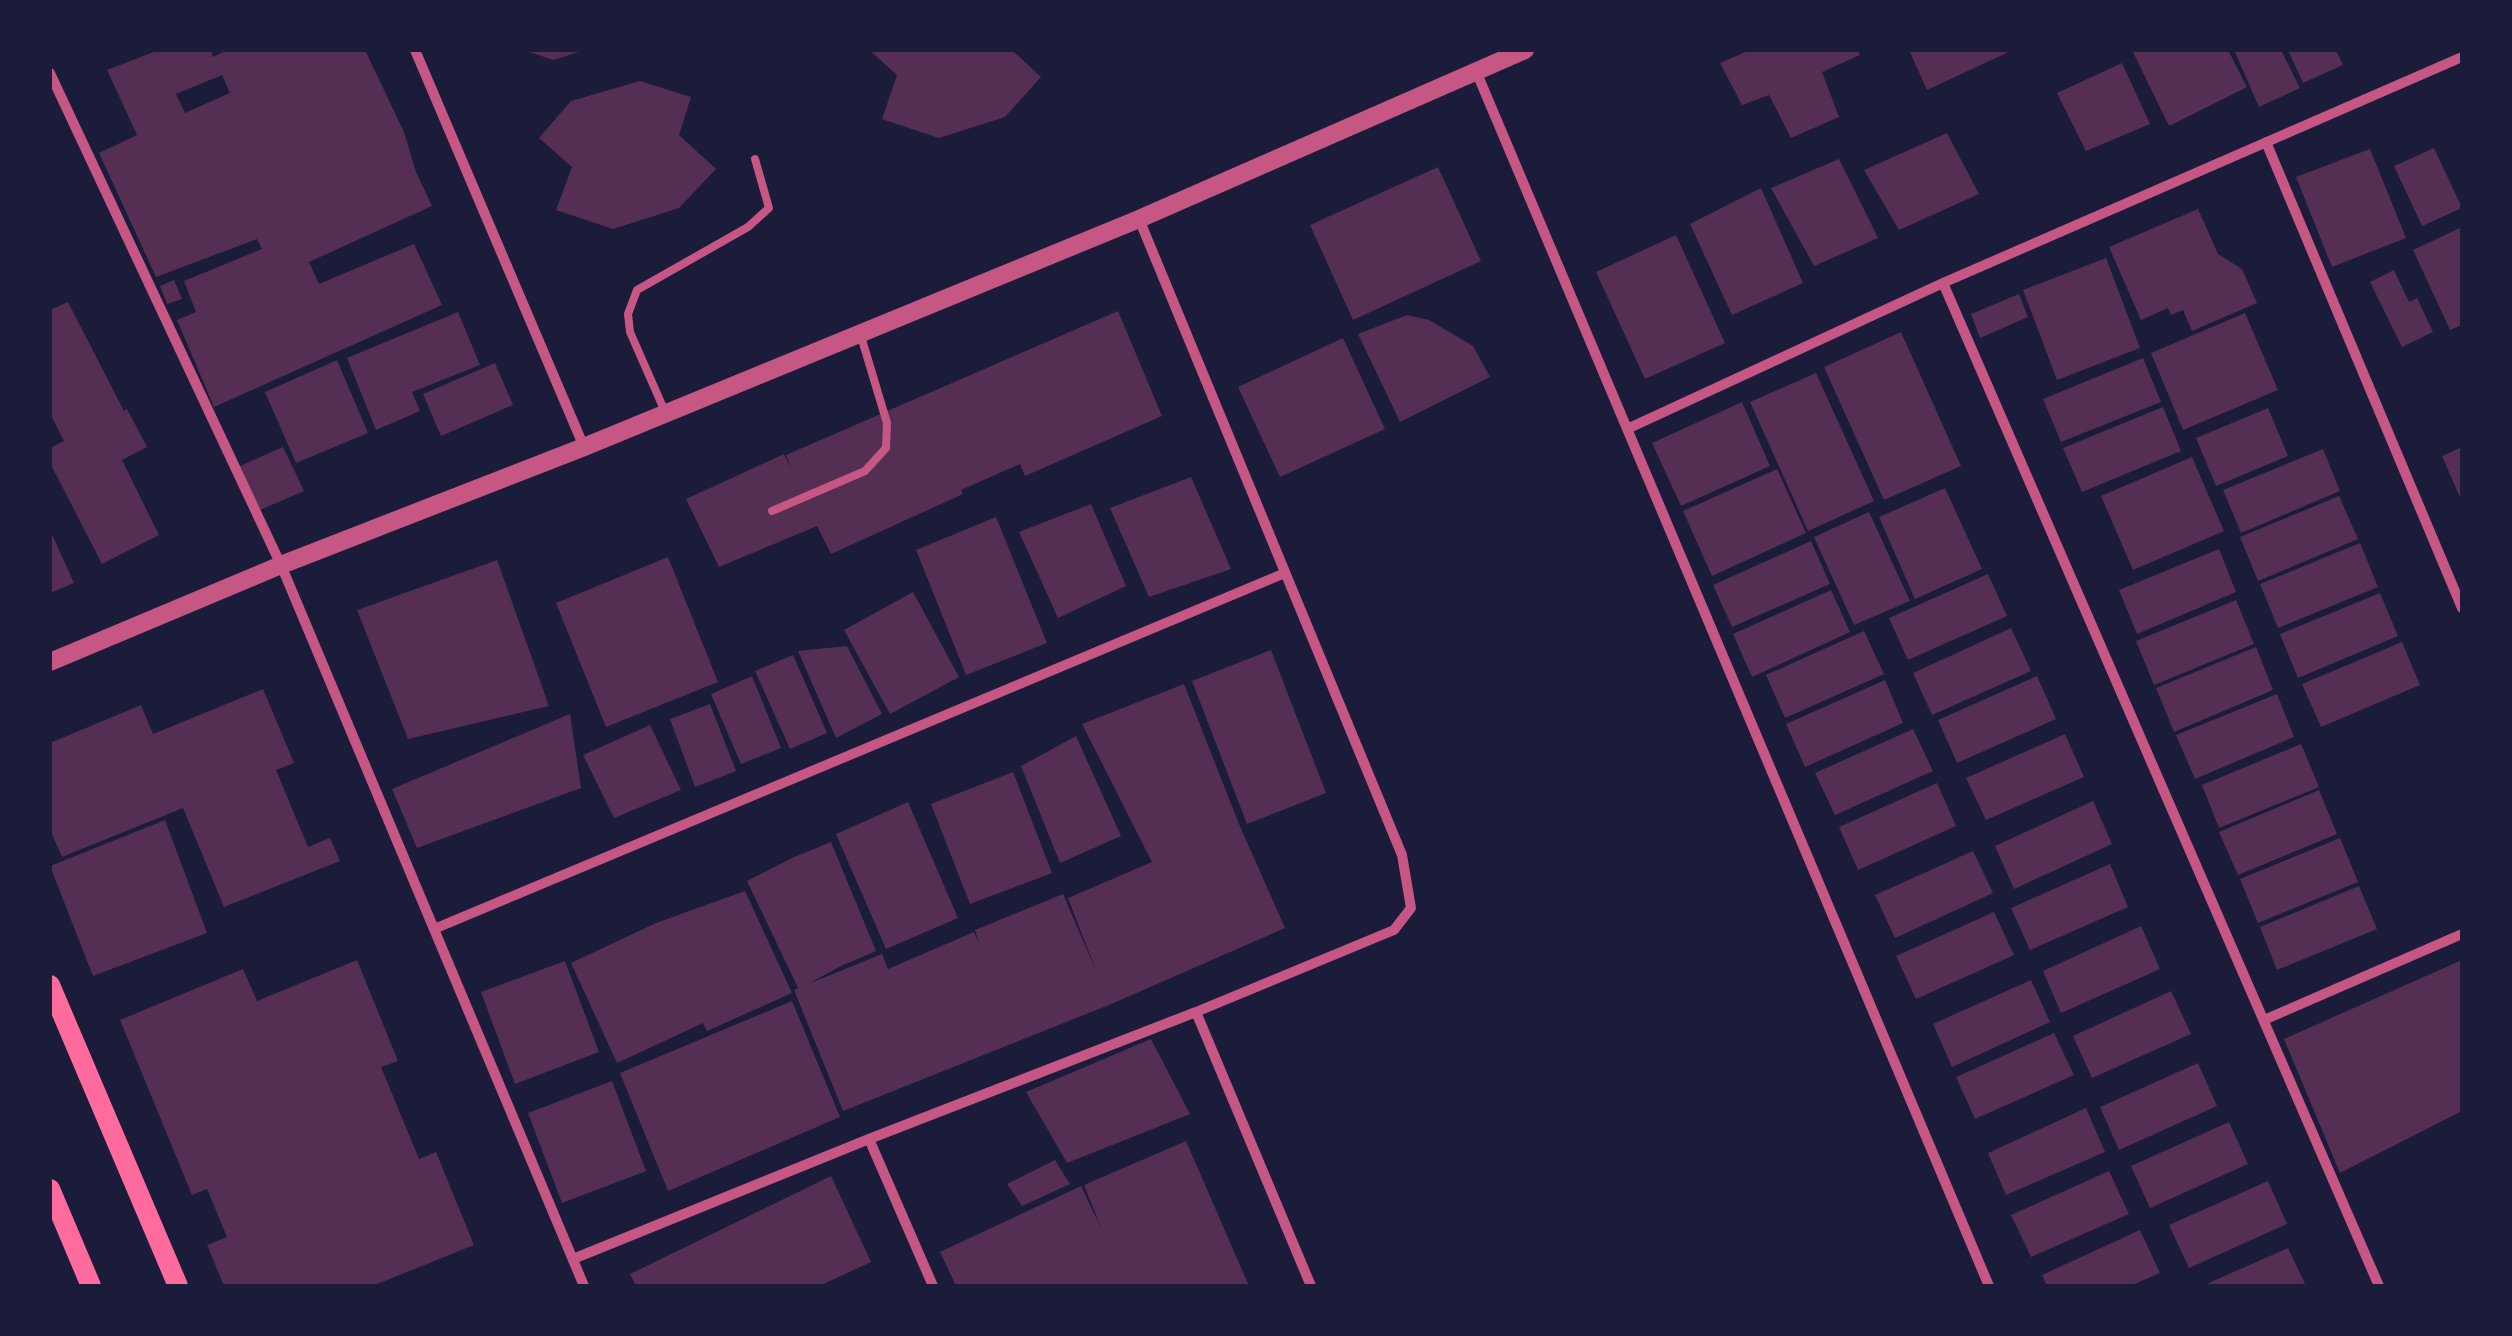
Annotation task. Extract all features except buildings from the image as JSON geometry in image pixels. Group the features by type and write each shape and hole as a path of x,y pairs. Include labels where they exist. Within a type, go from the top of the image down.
{"main road":[{"path":"50,985 178,1286"},
{"path":"50,1190 91,1286"}],"street":[{"path":"415,50 584,446"},
{"path":"50,662 1139,219 1525,50"},
{"path":"1627,429 1943,283 2462,57"},
{"path":"1476,71 1989,1286"},
{"path":"50,74 281,565 584,1286"},
{"path":"2266,142 2462,608"},
{"path":"573,1259 1394,930 1411,908 1402,855 1139,219"},
{"path":"1943,283 2378,1286"},
{"path":"434,929 1285,573"},
{"path":"2264,1020 2462,934"},
{"path":"1196,1012 1310,1286"},
{"path":"869,1139 933,1286"}],"lane":[{"path":"666,414 630,332 628,314 638,290 748,227 769,208 755,158"},
{"path":"772,511 865,471 886,448 887,423 860,333"}]}
